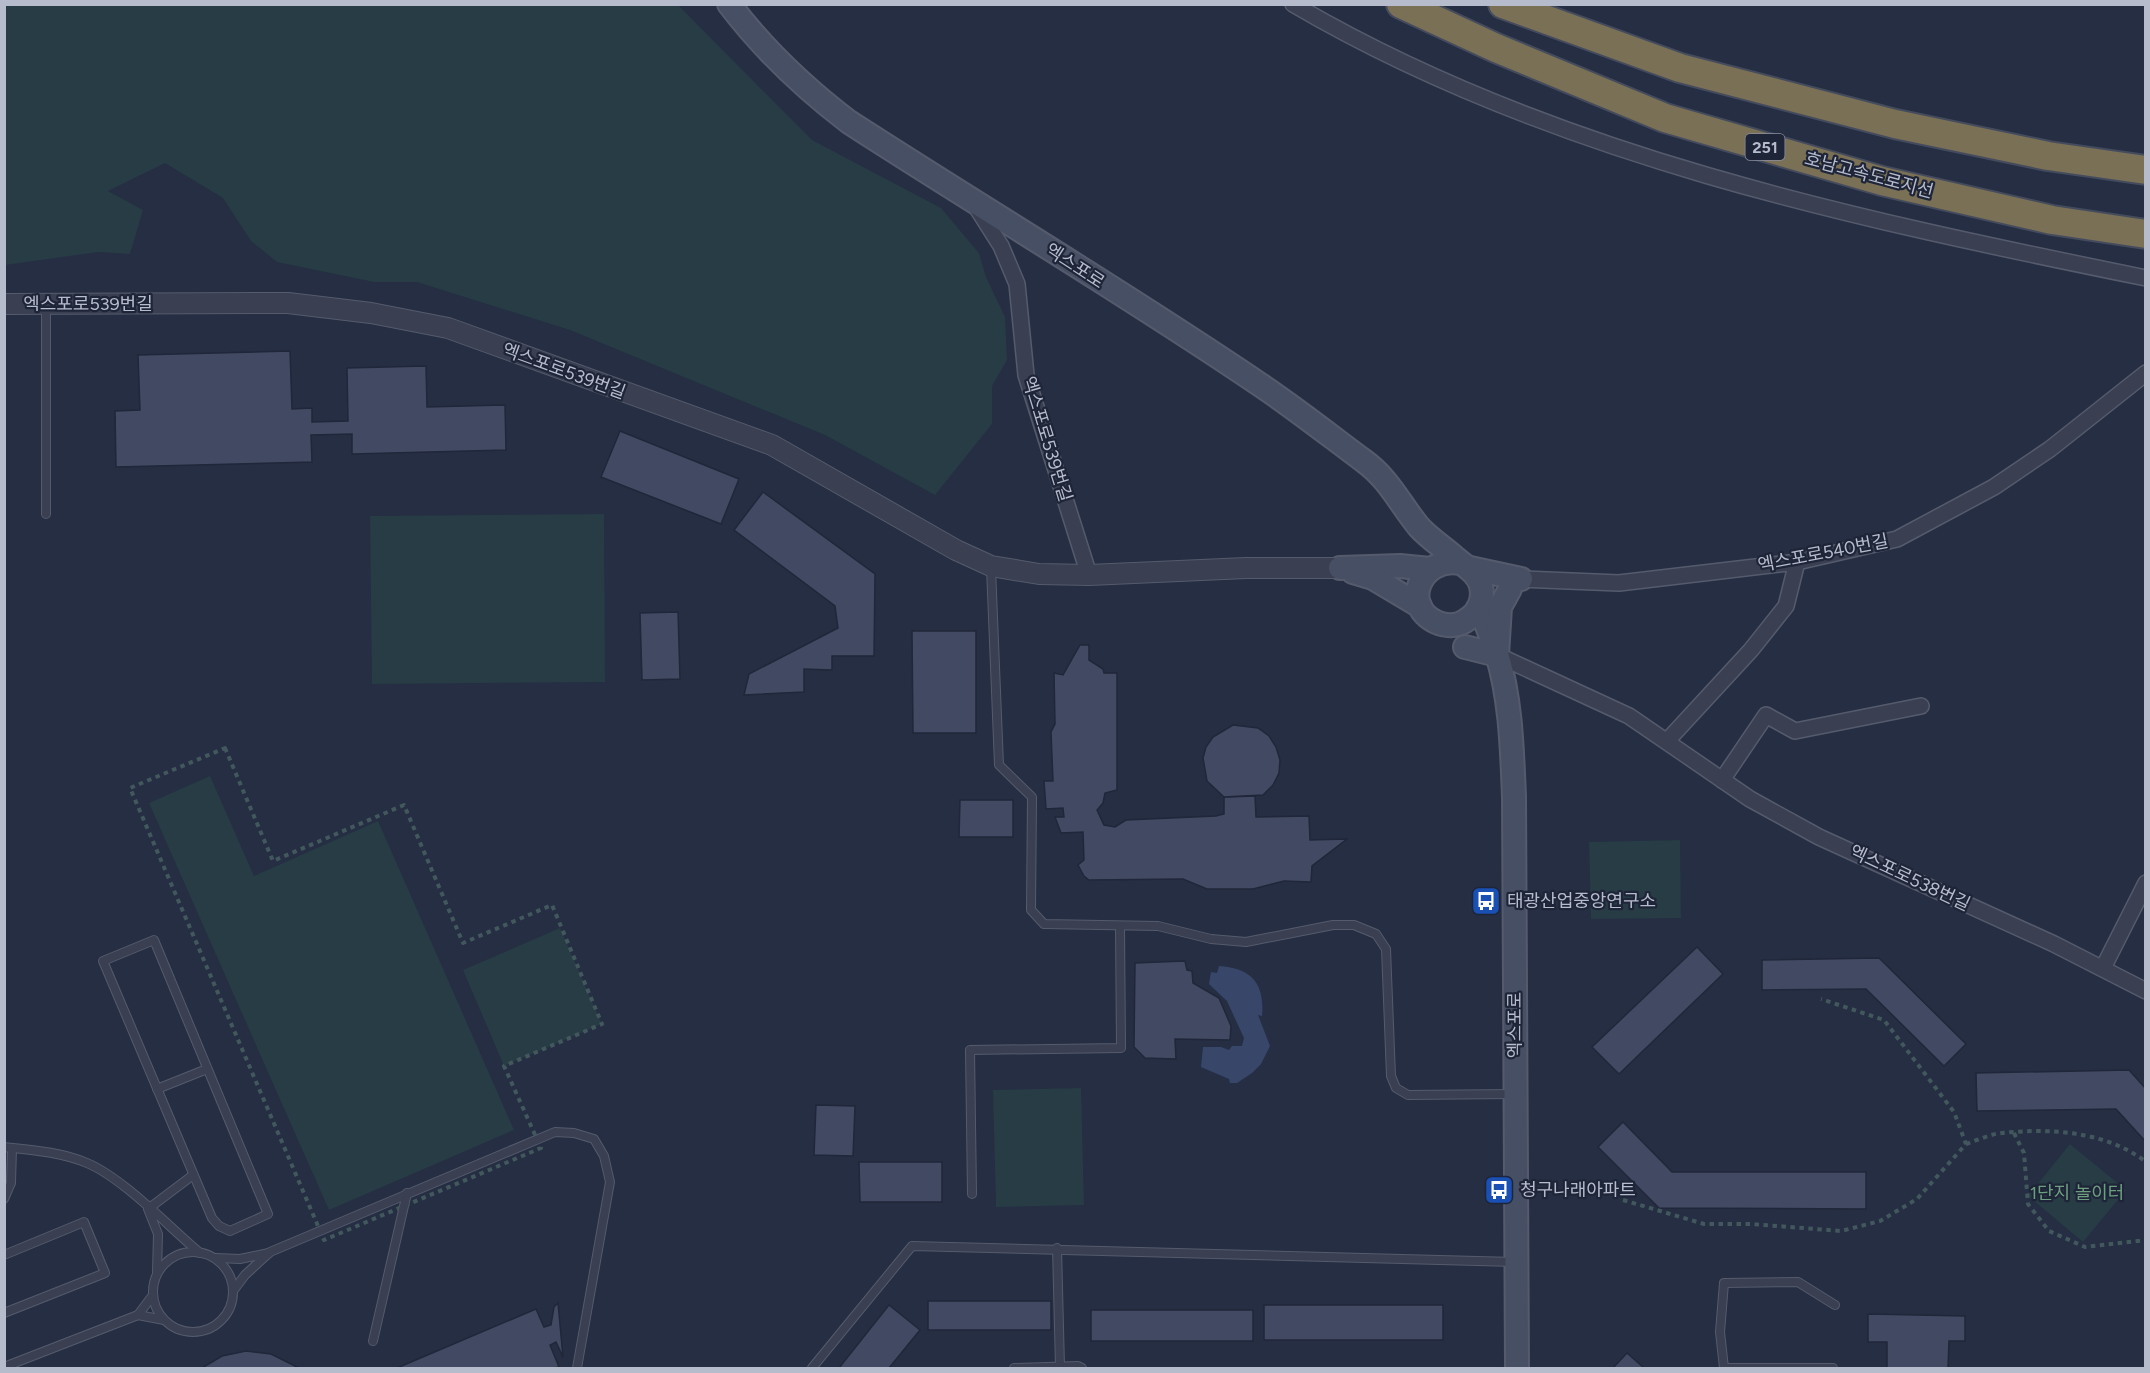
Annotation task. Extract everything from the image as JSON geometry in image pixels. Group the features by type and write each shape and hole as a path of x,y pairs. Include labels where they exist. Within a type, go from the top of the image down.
{"highway":[{"name":"호남고속도로지선","path":"1401,4 1496,48 1665,118 1882,181 2052,220 2145,234"},
{"path":"1503,4 1680,68 1895,124 2048,156 2145,170"}],"main road":[{"name":"엑스포로","path":"729,5 761,45 807,90 849,122 1260,384 1367,464 1397,493 1420,532"},
{"path":"1420,532 1465,566 1481,585 1481,601 1497,656"},
{"path":"1389,567 1409,555 1420,532"},
{"path":"1420,532 1431,568"},
{"path":"1340,568 1431,568 1451,562 1515,584"},
{"path":"1340,568 1373,578 1420,606 1502,682"},
{"path":"1420,606 1419,586 1431,568"},
{"path":"1443,625 1465,622 1474,615 1481,601 1515,584"},
{"path":"1497,656 1497,626 1500,607 1515,584"},
{"path":"1465,647 1497,656"},
{"name":"엑스포로","path":"1497,656 1510,729 1514,797 1517,1368"}],"street":[{"path":"1293,4 1351,39 1472,93 1617,147 1797,199 1979,244 2145,278"},
{"name":"엑스포로539번길","path":"973,203 1001,246 1017,284 1026,375 1089,575"},
{"name":"엑스포로539번길","path":"4,304 288,303 371,314 448,328 772,445 956,550 991,566 1040,574 1089,575 1246,568 1340,568"},
{"name":"엑스포로540번길","path":"1515,584 1619,583 1797,562 1897,539 1994,487 2050,449 2145,373"},
{"path":"1667,741 1751,650 1786,606 1797,562"},
{"name":"엑스포로538번길","path":"1497,656 1629,716 1722,780 1819,837 2103,968 2145,991"},
{"path":"1722,780 1766,716 1795,731 1921,706"},
{"path":"2103,968 2145,883"}],"lane":[{"path":"46,304 46,514"},
{"path":"991,566 999,765 1032,797 1031,910 1044,924 1158,926 1211,939 1246,942 1333,926 1354,926 1376,934 1386,949 1391,1076 1396,1089 1408,1095 1515,1094"},
{"path":"972,1194 970,1050 1121,1048 1120,927"},
{"path":"154,940 207,1069 268,1214 230,1231 219,1226 212,1218 103,961 154,940"},
{"path":"157,1089 207,1069"},
{"path":"4,1199 11,1183 8,1147 63,1155 86,1163 118,1182 200,1253 225,1260 240,1259 270,1252 555,1131 574,1133 594,1139 604,1156 610,1182 578,1368"},
{"path":"148,1209 194,1174"},
{"path":"373,1341 407,1193"},
{"path":"148,1209 158,1234 153,1295 164,1320 172,1326 190,1332 208,1329 224,1318 232,1301 233,1291 223,1266 209,1256"},
{"path":"4,1255 84,1222 105,1273 4,1313"},
{"path":"812,1368 912,1246 1057,1248 1516,1262"},
{"path":"1057,1248 1060,1367"},
{"path":"233,1291 245,1275 270,1252"},
{"path":"156,1277 167,1262 174,1257 200,1253"},
{"path":"1833,1368 1725,1368 1720,1332 1725,1283 1798,1282 1835,1305"},
{"path":"4,1367 138,1315 153,1295"},
{"path":"138,1315 164,1320"},
{"path":"1014,1368 1078,1366 1082,1368"}],"path":[{"path":"225,748 273,861 404,805 463,943 552,905 602,1024 504,1066 541,1148 404,1206 324,1240 130,788 225,748"},
{"path":"1821,999 1884,1020 1953,1112 1966,1144"},
{"path":"1623,1200 1704,1224 1751,1224 1841,1231 1880,1221 1917,1199 1966,1144 2001,1133 2080,1133 2111,1144 2145,1162"},
{"path":"2014,1133 2024,1153 2028,1204 2049,1231 2085,1247 2145,1240"}],"green space":[{"path":"4,5 678,5 812,140 941,208 979,253 986,277 1005,317 1007,360 992,386 992,424 935,495 825,435 570,330 417,282 374,282 277,262 251,241 223,198 165,163 108,191 143,210 130,254 98,252 5,265"},
{"path":"604,514 605,682 372,684 370,516"},
{"path":"210,776 254,876 378,821 514,1130 329,1210 149,803"},
{"path":"1680,840 1681,918 1591,919 1589,842"},
{"path":"560,928 602,1024 504,1066 463,970"},
{"path":"1081,1088 1084,1205 996,1207 993,1090"},
{"name":"1단지 놀이터","path":"2070,1144 2126,1190 2083,1242 2028,1196"}],"water":[{"path":"1219,966 1240,970 1254,979 1262,1004 1262,1016 1258,1015 1270,1046 1261,1064 1237,1083 1230,1083 1229,1079 1201,1067 1203,1047 1221,1047 1229,1050 1232,1046 1242,1046 1244,1038 1227,1001 1209,984 1211,972 1217,973"}],"building":[{"path":"290,351 292,409 312,408 312,422 348,421 347,368 426,366 427,407 505,405 506,450 352,454 352,434 311,435 312,462 116,467 115,411 140,410 138,355"},
{"path":"620,431 739,479 721,524 601,477"},
{"path":"763,492 875,574 874,656 832,656 832,670 804,669 804,692 744,695 749,674 838,628 835,606 734,530"},
{"path":"678,612 680,679 642,680 640,613"},
{"path":"912,631 976,631 976,733 913,733"},
{"path":"1080,645 1089,645 1089,660 1103,669 1104,673 1117,673 1117,790 1105,793 1103,803 1097,810 1104,825 1115,827 1126,820 1216,816 1224,814 1224,797 1255,796 1256,817 1309,816 1310,840 1347,839 1312,866 1311,882 1284,881 1253,889 1207,889 1183,879 1089,880 1084,876 1078,865 1084,860 1083,832 1061,833 1055,817 1064,817 1063,808 1046,809 1044,781 1053,781 1051,732 1055,724 1054,673 1063,675"},
{"path":"1233,725 1258,728 1269,736 1276,747 1280,760 1279,773 1273,785 1263,795 1224,797 1207,781 1203,758 1206,747 1213,737"},
{"path":"960,800 1013,800 1013,837 959,837"},
{"path":"1697,947 1723,974 1619,1074 1592,1047"},
{"path":"1879,958 1966,1044 1944,1066 1866,989 1762,990 1762,960"},
{"path":"1185,961 1187,970 1192,971 1193,983 1219,998 1231,1026 1230,1040 1175,1039 1176,1059 1145,1058 1134,1047 1135,963"},
{"path":"2129,1070 2146,1089 2146,1142 2116,1109 1977,1111 1976,1073"},
{"path":"816,1105 855,1106 853,1156 814,1155"},
{"path":"1623,1122 1672,1172 1866,1172 1866,1209 1659,1208 1598,1147"},
{"path":"859,1162 942,1162 942,1202 860,1202"},
{"path":"928,1301 1051,1301 1051,1330 928,1330"},
{"path":"558,1303 563,1357 556,1342 550,1345 559,1367 397,1368 536,1309 544,1327 551,1325 554,1307"},
{"path":"889,1305 920,1330 889,1368 839,1368"},
{"path":"1264,1305 1443,1305 1443,1340 1264,1340"},
{"path":"1091,1310 1253,1310 1253,1341 1091,1341"},
{"path":"1868,1314 1965,1316 1965,1341 1949,1341 1948,1368 1887,1368 1887,1342 1868,1342"},
{"path":"246,1351 271,1354 299,1368 202,1368 222,1356"},
{"path":"1627,1353 1644,1368 1613,1368"}],"place":[{"name":"태광산업중앙연구소","path":"1486,901"},
{"name":"청구나래아파트","path":"1499,1190"}]}
